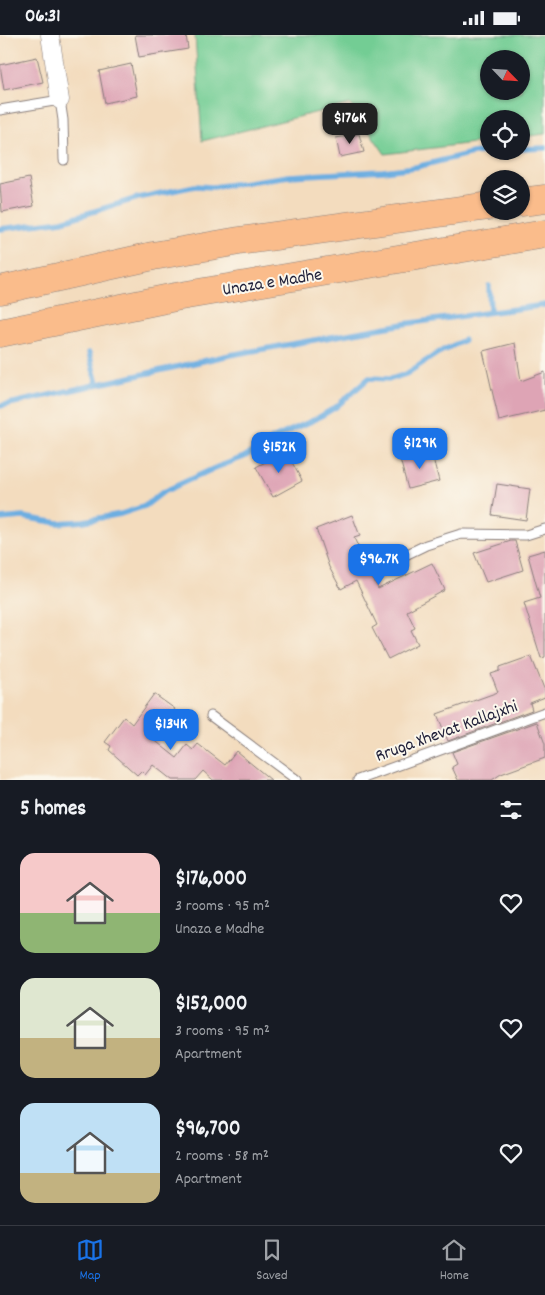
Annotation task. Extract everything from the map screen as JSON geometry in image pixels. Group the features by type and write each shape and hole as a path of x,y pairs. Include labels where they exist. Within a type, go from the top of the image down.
{"highway":[{"path":"530,201 545,199"},
{"path":"0,290 153,256 229,243 480,207"},
{"name":"Unaza e Madhe","path":"0,333 175,297 545,234"}],"street":[{"path":"50,35 60,100"}],"lane":[{"path":"0,111 60,100 63,120 64,159"},
{"path":"393,561 426,545 461,534 526,535 545,529"},
{"name":"Rruga Xhevat Kallajxhi","path":"358,780 545,712"},
{"path":"211,716 297,780"}],"green space":[{"path":"195,35 545,35 545,134 530,136 530,110 480,110 480,142 385,154 350,104 202,141"}],"building":[{"path":"135,35 186,35 188,49 139,57"},
{"path":"37,57 43,82 4,90 0,65"},
{"path":"131,64 137,96 105,103 99,71"},
{"path":"359,134 364,152 340,157 336,138"},
{"path":"29,178 34,206 2,212 0,184"},
{"path":"515,343 521,381 545,372 545,410 499,421 483,351"},
{"path":"286,451 302,481 273,497 256,467"},
{"path":"431,451 439,481 408,489 400,459"},
{"path":"497,484 530,489 526,520 492,515"},
{"path":"352,515 360,536 354,538 378,589 432,563 445,590 407,611 415,628 411,630 418,644 388,659 372,628 377,625 356,581 341,589 329,567 316,529"},
{"path":"515,541 523,570 486,582 474,553"},
{"path":"545,550 545,657 541,658 524,603 540,598 528,555"},
{"path":"531,656 545,691 545,697 530,703 532,710 448,741 437,714 498,692 491,674 500,671 500,667"},
{"path":"154,694 175,709 153,739 177,758 187,745 193,750 198,744 225,765 236,751 271,780 213,780 203,771 195,780 172,780 153,765 145,775 141,771 137,775 109,750 111,746 105,742 124,717 132,724"},
{"path":"537,722 545,744 545,758 501,774 492,780 458,780 452,767 457,764 452,752"}],"waterway":[{"path":"530,149 545,148"},
{"path":"0,229 62,221 138,198 195,186 213,187 289,176 383,171 416,167 480,152"},
{"path":"489,286 490,312"},
{"path":"0,406 230,355 404,324 545,305"},
{"path":"0,519 23,517 58,523 84,521 121,514 145,506 163,492 244,457 274,438 316,419 336,407 369,378 391,379 406,374 438,353 464,340"},
{"path":"89,353 97,384"}]}
